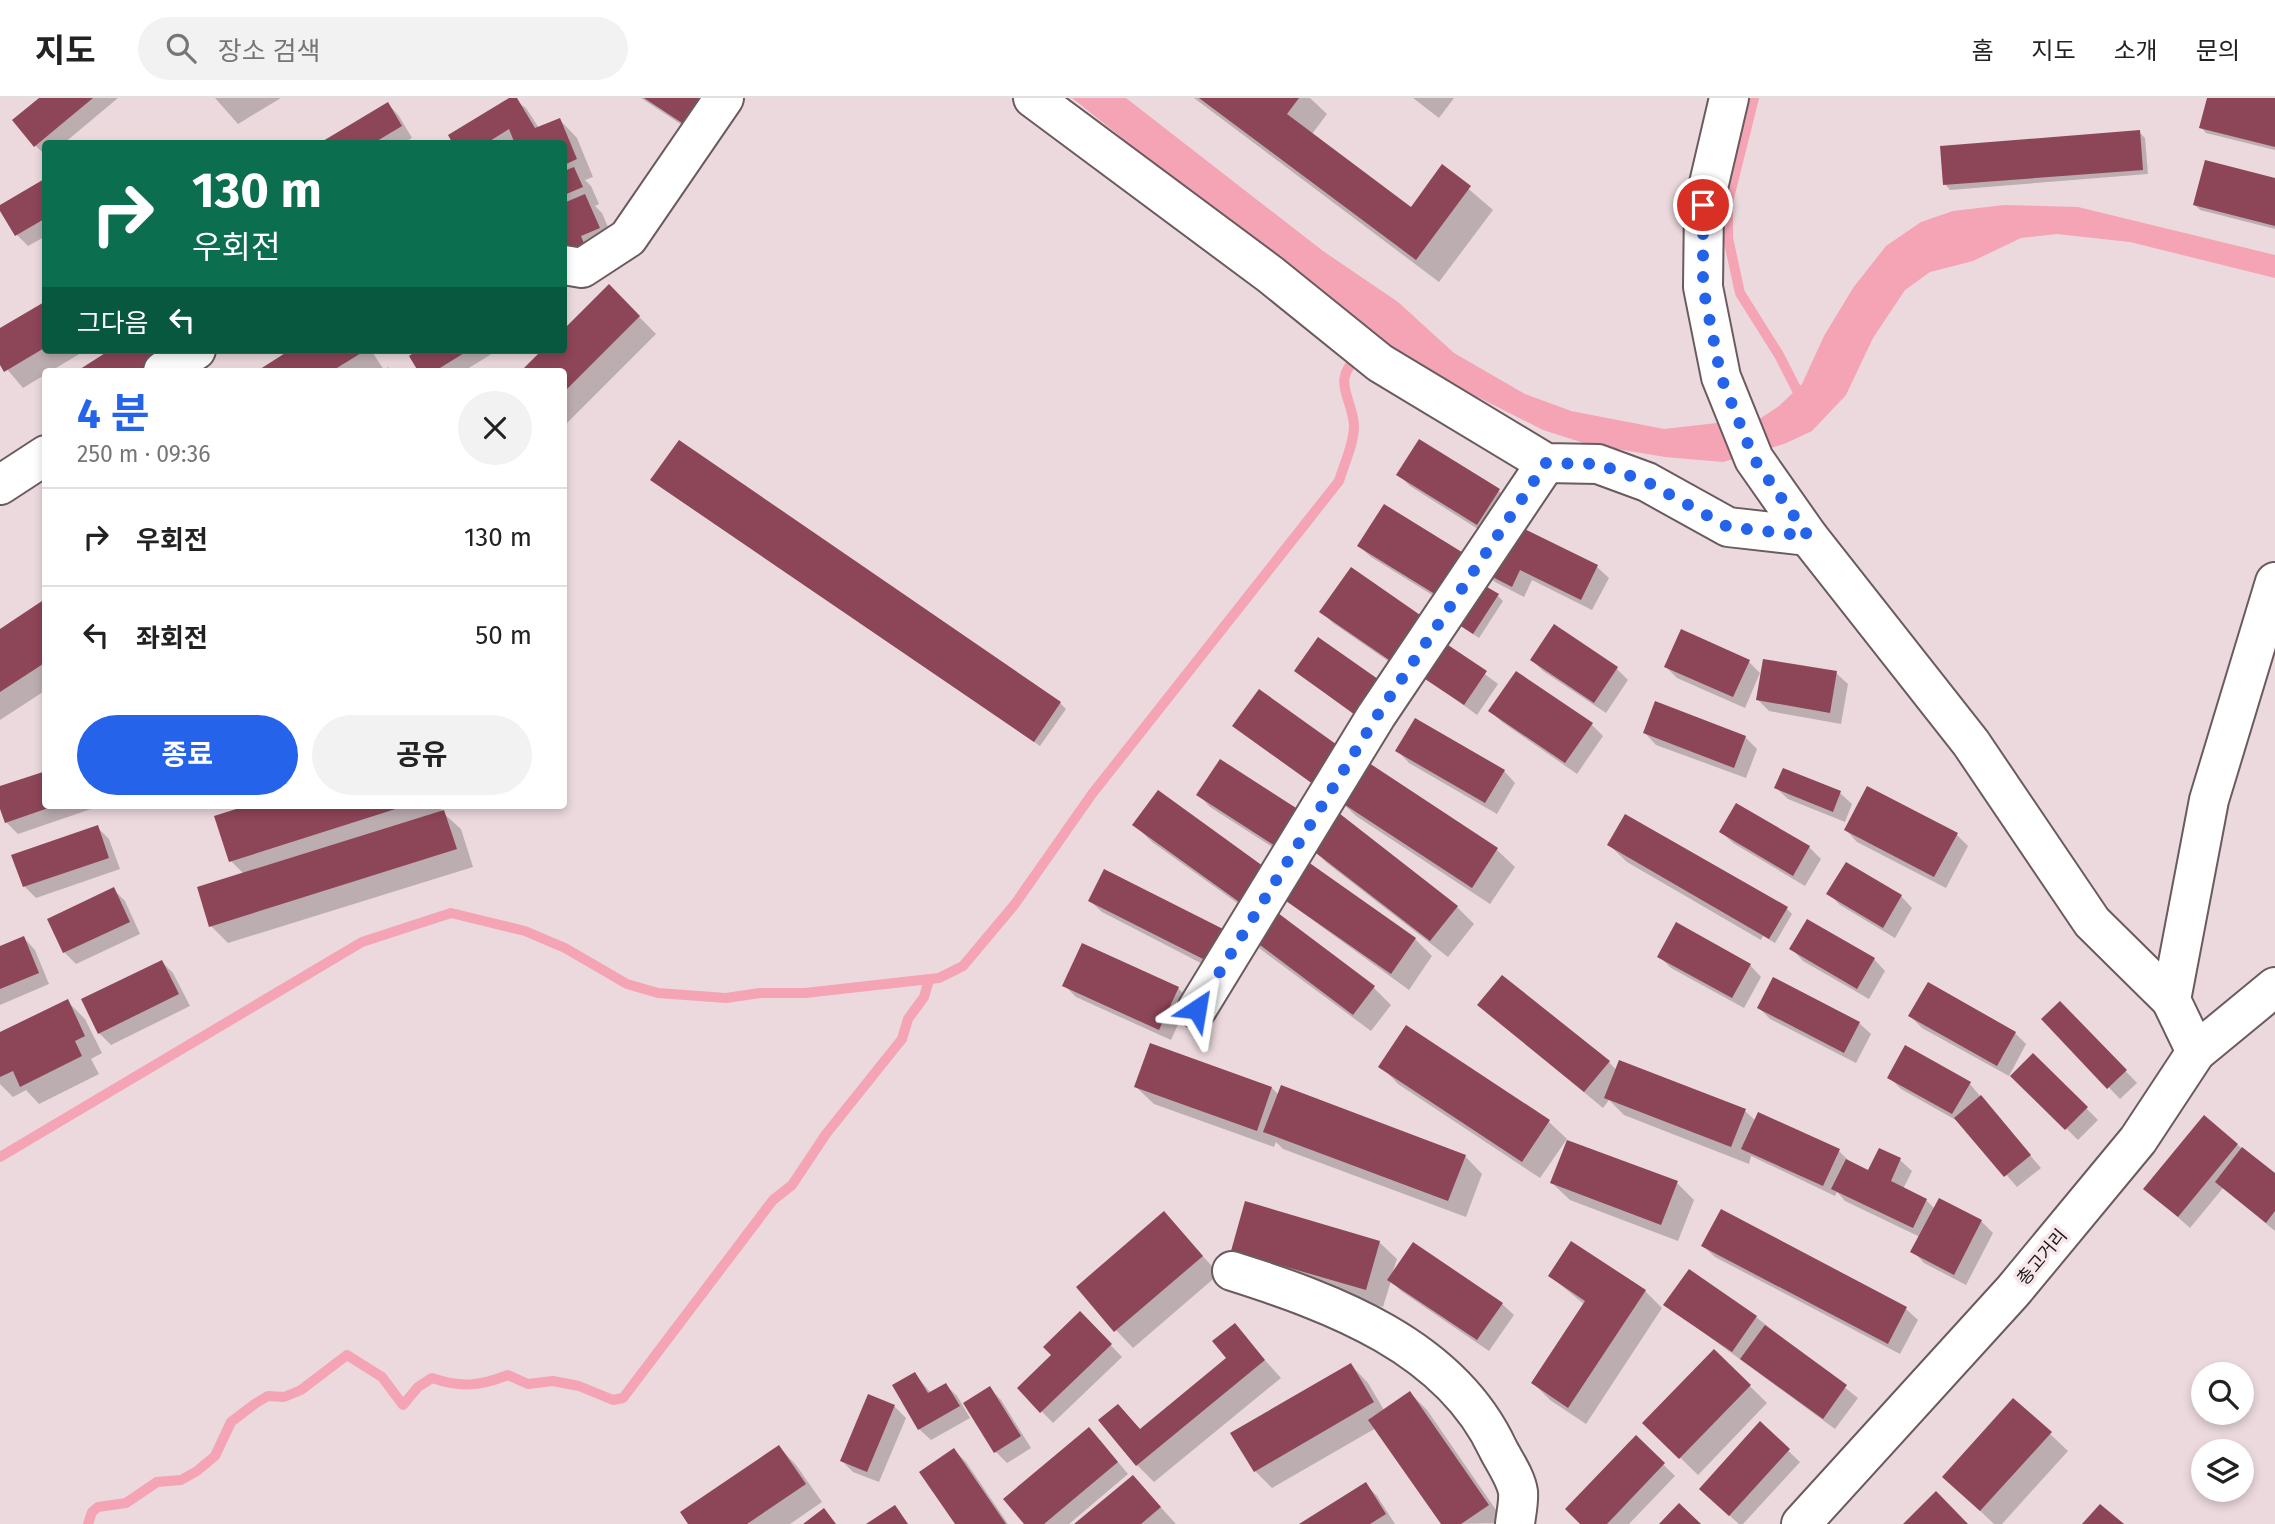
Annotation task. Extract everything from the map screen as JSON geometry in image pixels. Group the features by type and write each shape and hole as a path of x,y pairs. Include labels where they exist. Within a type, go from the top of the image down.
{"street":[{"path":"567,266 582,268 628,238 724,98"},
{"path":"1032,98 1271,275 1380,363 1546,463 1598,464 1647,482 1728,527 1808,536"},
{"path":"1729,98 1703,205 1703,287 1721,377 1754,459 1808,536 1971,743 2092,922 2171,1000 2196,1052"},
{"path":"168,368 190,354"},
{"path":"0,485 42,458"},
{"path":"1197,1009 1377,716 1546,463"},
{"path":"2171,1000 2208,800 2275,582"},
{"name":"총고거리","path":"1801,1524 2013,1291 2138,1140 2196,1052 2275,987"},
{"path":"1232,1271 1302,1293 1396,1338 1440,1371 1488,1427 1518,1492 1515,1524"}],"shaded area":[{"path":"1072,98 1126,98 1323,251 1398,302 1454,353 1525,394 1571,411 1664,429 1761,418 1779,406 1802,384 1824,336 1853,288 1886,246 1921,222 1953,211 2004,205 2078,207 2275,255 2275,278 2130,242 2057,234 2021,238 1973,261 1930,272 1905,290 1873,338 1846,395 1812,431 1784,444 1723,462 1665,457 1587,444 1543,430 1393,354"}],"building":[{"path":"39,98 93,98 34,147 12,120"},
{"path":"509,98 517,98 535,128 560,118 577,159 567,164 567,140 513,140 509,129 491,140 451,140 448,135"},
{"path":"644,98 699,98 682,123"},
{"path":"1199,98 1299,98 1287,114 1411,207 1442,164 1471,186 1416,260"},
{"path":"2207,98 2275,98 2275,147 2199,128"},
{"path":"388,102 402,126 379,140 325,140"},
{"path":"2140,130 2143,170 1943,185 1940,146"},
{"path":"2205,160 2275,178 2275,226 2193,205"},
{"path":"574,167 583,187 567,194 567,170"},
{"path":"42,180 42,220 15,236 0,211 0,205"},
{"path":"585,194 600,228 581,236 585,246 567,254 567,202"},
{"path":"609,284 640,316 567,389 567,368 524,368 538,354 567,354 567,326"},
{"path":"42,303 42,349 4,372 0,365 0,328"},
{"path":"104,354 170,354 147,368 82,368"},
{"path":"284,354 360,354 337,368 262,368"},
{"path":"463,354 440,368 416,368 409,356"},
{"path":"1419,439 1500,489 1477,525 1396,475"},
{"path":"679,440 1061,702 1034,742 650,480"},
{"path":"1384,504 1465,554 1438,596 1357,546"},
{"path":"1506,520 1598,565 1581,600 1520,570 1512,587 1481,571"},
{"path":"1351,567 1423,617 1392,662 1319,612"},
{"path":"1475,580 1499,594 1473,634 1450,619"},
{"path":"42,601 42,665 0,692 0,629"},
{"path":"1554,624 1618,667 1594,703 1530,660"},
{"path":"1681,629 1750,660 1733,697 1664,667"},
{"path":"1318,637 1385,684 1361,719 1294,671"},
{"path":"1445,643 1487,671 1464,705 1422,677"},
{"path":"1763,659 1837,671 1830,713 1756,700"},
{"path":"1516,671 1593,723 1565,763 1488,711"},
{"path":"1259,689 1347,752 1320,789 1232,726"},
{"path":"1655,701 1746,736 1734,768 1643,733"},
{"path":"1415,718 1505,770 1485,803 1395,751"},
{"path":"1220,759 1307,815 1283,851 1196,795"},
{"path":"1363,759 1498,848 1472,888 1336,799"},
{"path":"1783,768 1841,791 1833,812 1774,788"},
{"path":"42,772 42,809 45,809 5,823 0,809 0,786"},
{"path":"1867,786 1958,833 1934,877 1844,830"},
{"path":"1158,790 1267,869 1242,904 1132,825"},
{"path":"1736,803 1810,846 1793,876 1719,832"},
{"path":"236,809 396,809 229,862 214,816"},
{"path":"444,810 457,849 209,927 197,887"},
{"path":"1335,810 1458,906 1430,941 1307,846"},
{"path":"1625,814 1788,907 1769,939 1607,845"},
{"path":"98,825 109,858 23,887 11,855"},
{"path":"1294,852 1416,938 1391,974 1269,889"},
{"path":"1846,862 1902,895 1883,928 1826,894"},
{"path":"1104,869 1227,931 1211,963 1088,901"},
{"path":"114,887 130,922 63,953 47,919"},
{"path":"1262,901 1375,986 1353,1015 1240,930"},
{"path":"1807,919 1875,958 1857,989 1789,949"},
{"path":"1676,922 1751,964 1732,998 1657,957"},
{"path":"24,936 39,973 0,989 0,946"},
{"path":"1082,943 1179,987 1159,1030 1062,986"},
{"path":"162,960 179,994 98,1034 81,999"},
{"path":"1502,975 1610,1061 1584,1092 1477,1005"},
{"path":"1773,977 1860,1022 1844,1053 1757,1008"},
{"path":"1928,982 2016,1032 1997,1066 1908,1016"},
{"path":"68,999 85,1036 75,1041 82,1056 20,1087 13,1071 0,1077 0,1032"},
{"path":"2060,1001 2127,1070 2107,1089 2041,1019"},
{"path":"1406,1025 1550,1120 1522,1162 1378,1067"},
{"path":"1150,1043 1272,1087 1257,1131 1134,1087"},
{"path":"1905,1045 1971,1082 1952,1114 1887,1078"},
{"path":"2033,1053 2088,1107 2065,1130 2010,1076"},
{"path":"1619,1060 1746,1109 1731,1147 1604,1098"},
{"path":"1281,1085 1466,1155 1448,1201 1263,1132"},
{"path":"1981,1095 2031,1155 2004,1177 1954,1118"},
{"path":"1758,1112 1840,1149 1823,1186 1741,1149"},
{"path":"2204,1115 2238,1144 2178,1217 2143,1189"},
{"path":"1567,1140 1678,1181 1661,1225 1550,1183"},
{"path":"2242,1147 2275,1173 2275,1211 2266,1223 2215,1182"},
{"path":"1879,1148 1901,1158 1891,1181 1927,1199 1913,1228 1831,1189 1846,1159 1868,1170"},
{"path":"1939,1198 1982,1220 1954,1275 1910,1252"},
{"path":"1245,1201 1380,1241 1366,1290 1231,1251"},
{"path":"1721,1209 1907,1307 1888,1344 1701,1246"},
{"path":"1164,1211 1203,1256 1114,1332 1076,1287"},
{"path":"1571,1241 1646,1290 1568,1408 1531,1383 1585,1301 1548,1276"},
{"path":"1413,1242 1503,1303 1477,1340 1387,1280"},
{"path":"1689,1269 1757,1316 1732,1352 1663,1305"},
{"path":"1080,1311 1112,1344 1040,1413 1017,1388 1051,1355 1043,1347"},
{"path":"1235,1323 1265,1360 1136,1466 1098,1420 1118,1404 1140,1429 1226,1358 1212,1341"},
{"path":"1765,1325 1847,1385 1823,1419 1740,1359"},
{"path":"1714,1349 1751,1385 1679,1459 1642,1423"},
{"path":"1351,1363 1374,1402 1254,1472 1230,1433"},
{"path":"915,1372 928,1393 946,1383 960,1406 918,1430 892,1385"},
{"path":"990,1386 1021,1436 994,1453 963,1403"},
{"path":"1410,1391 1489,1505 1461,1524 1441,1524 1368,1420"},
{"path":"868,1394 895,1405 867,1472 840,1461"},
{"path":"2013,1398 2052,1432 1980,1511 1942,1477"},
{"path":"1760,1421 1790,1449 1729,1516 1699,1489"},
{"path":"1089,1427 1118,1462 1044,1524 1024,1524 1003,1499"},
{"path":"1636,1435 1665,1463 1607,1524 1580,1524 1565,1509"},
{"path":"779,1445 806,1484 747,1524 688,1524 680,1512"},
{"path":"954,1448 1006,1524 955,1524 919,1472"},
{"path":"1133,1475 1161,1507 1141,1524 1074,1524"},
{"path":"1366,1482 1386,1514 1370,1524 1299,1524"},
{"path":"1936,1491 1968,1524 1903,1524"},
{"path":"1679,1503 1701,1524 1659,1524"},
{"path":"2100,1504 2124,1524 2082,1524"},
{"path":"895,1505 908,1524 866,1524"},
{"path":"824,1508 836,1524 803,1524"}],"waterway":[{"path":"1754,98 1728,202 1728,238 1740,293 1779,355 1803,402"},
{"path":"0,1157 362,942 451,913 525,931 565,948 627,984 658,993 726,998 760,993 805,993 939,978 963,966 1015,904 1092,794 1339,481 1354,433 1353,416 1344,381 1351,364 1360,355"},
{"path":"88,1524 92,1512 98,1507 126,1503 157,1482 181,1480 197,1471 215,1456 231,1422 268,1396 284,1397 301,1390 347,1355 382,1377 403,1405 418,1387 432,1378 470,1384 488,1382 508,1375 528,1384 553,1381 579,1386 613,1400 623,1398 773,1200 792,1185 826,1134 902,1039 908,1019 924,997 929,980"}],"route":[{"path":"1197,1009 1237,948 1312,818 1377,716 1546,463 1598,464 1647,482 1728,527 1808,536 1754,459 1721,377 1703,287 1703,205"}]}
